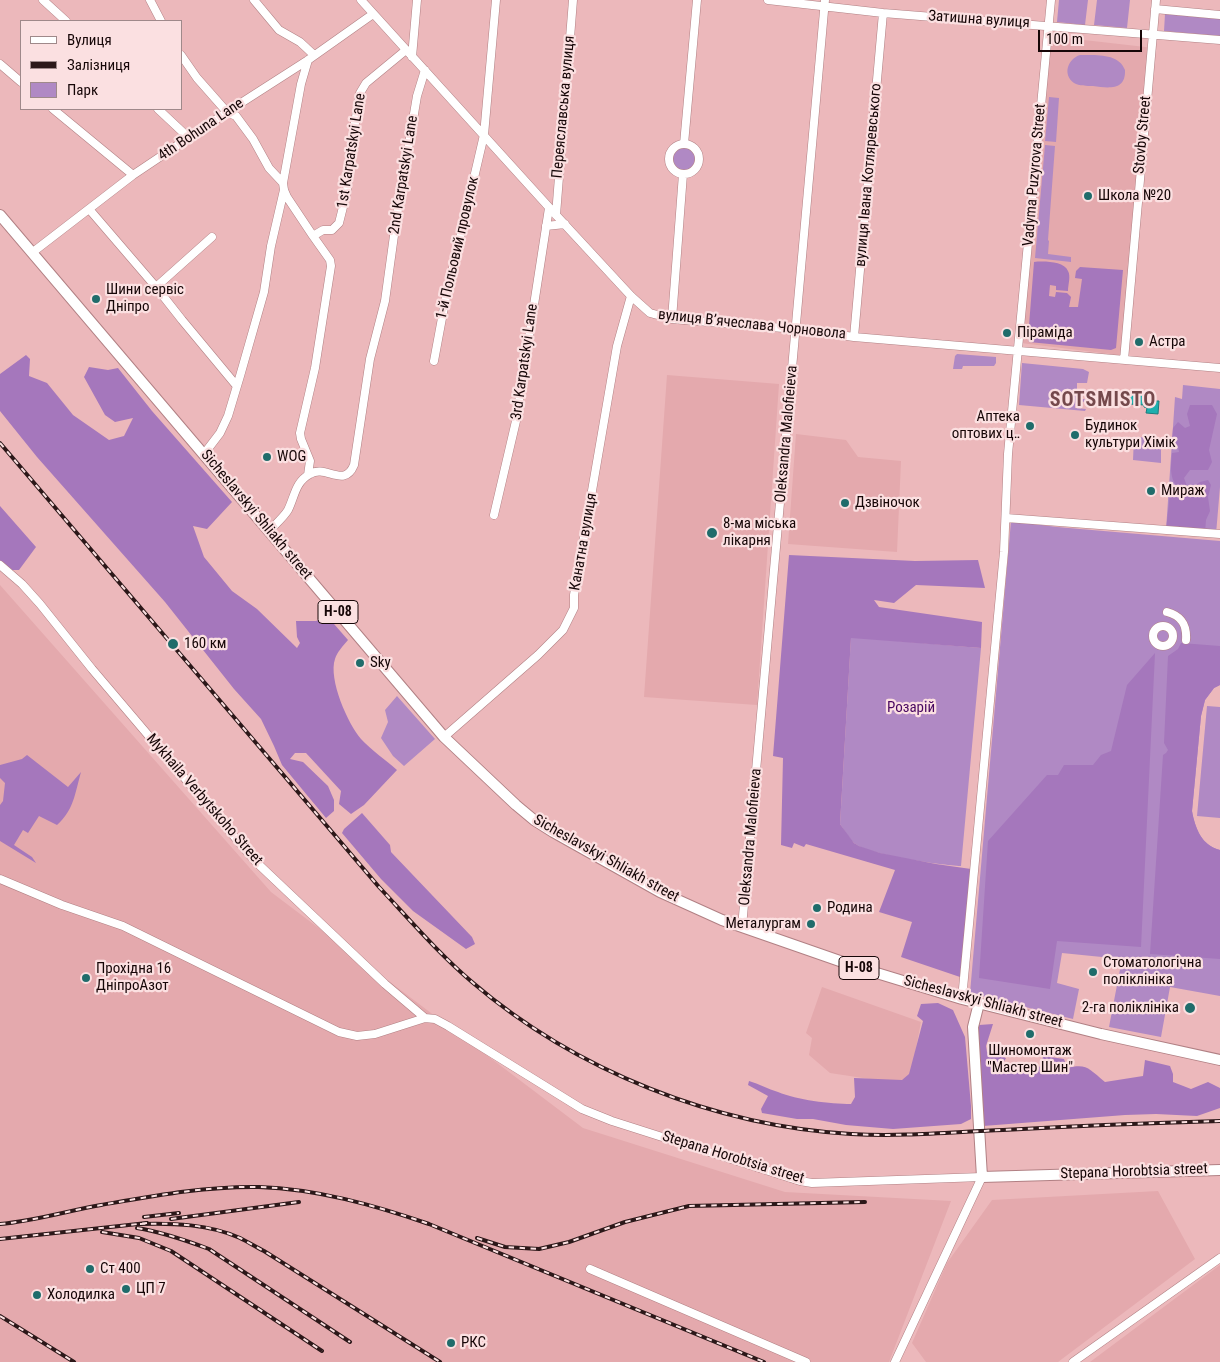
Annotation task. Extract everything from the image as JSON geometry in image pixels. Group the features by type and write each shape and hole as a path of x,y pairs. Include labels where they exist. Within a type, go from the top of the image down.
{"main road":[{"name":"Sicheslavskyi Shliakh street","path":"0,215 444,737 516,805 553,832 660,892 722,920 857,967 962,999 1101,1034 1220,1060"},
{"path":"979,1003 973,1027 982,1177"},
{"name":"Stepana Horobtsia street","path":"982,1177 1220,1170"}],"street":[{"path":"43,0 65,20"},
{"path":"150,0 160,20"},
{"path":"204,454 220,433 228,416 264,292 301,84 311,58 300,42 279,30 254,0"},
{"name":"вулиця Вʼячеслава Чорновола","path":"361,0 549,208 650,314 672,319 796,329 854,337 1220,368"},
{"path":"412,57 418,0"},
{"name":"1-й Польовий провулок","path":"434,361 446,295 484,135 496,0"},
{"name":"Переяславська вулиця","path":"556,215 573,0"},
{"path":"684,144 697,0"},
{"name":"Затишна вулиця","path":"768,0 824,3 883,13 1220,40"},
{"name":"Vadyma Puzyrova Street","path":"962,999 1004,552 1008,454 1051,0"},
{"name":"Stovby Street","path":"1124,360 1156,0"},
{"name":"Oleksandra Malofieieva","path":"742,927 824,3"},
{"path":"1155,9 1220,15"},
{"name":"вулиця Івана Котляревського","path":"854,337 883,13"},
{"name":"4th Bohuna Lane","path":"33,252 133,175 311,58 373,14"},
{"name":"1st Karpatskyi Lane","path":"313,236 323,230 332,230 339,223 347,191 350,152 362,88 406,50"},
{"path":"182,56 197,78 227,112 236,116 253,139 269,168 330,260 331,266 315,368 300,433 300,439 310,461 308,476 296,487 288,511 275,524"},
{"path":"0,64 20,81"},
{"name":"2nd Karpatskyi Lane","path":"308,476 316,472 340,476 346,475 351,472 354,465 370,359 385,301 417,96 425,70"},
{"path":"54,110 133,175"},
{"path":"159,110 188,138"},
{"path":"684,144 697,150 699,160 692,172 683,174 674,170 669,155 675,147 684,144"},
{"path":"672,319 683,174"},
{"name":"3rd Karpatskyi Lane","path":"494,515 516,421 549,208"},
{"path":"89,209 236,385"},
{"path":"546,226 565,224"},
{"path":"156,287 212,237"},
{"name":"Канатна вулиця","path":"444,737 538,655 563,630 574,608 574,595 617,346 631,296"},
{"path":"1006,518 1220,534"},
{"name":"Mykhaila Verbytskoho Street","path":"0,565 22,584 40,604 92,669 254,861 385,984 426,1018"},
{"path":"1167,612 1176,615 1184,623 1186,640"},
{"path":"0,878 62,905 123,926 339,1032 357,1036 376,1034 426,1018"},
{"name":"Stepana Horobtsia street","path":"426,1018 434,1019 448,1026 582,1109 800,1181 982,1177"},
{"path":"895,1362 982,1177"},
{"path":"1073,1362 1220,1258"},
{"path":"590,1269 806,1362"}],"shaded area":[{"name":"Школа №20","path":"1049,36 1154,48 1127,356 1021,343"},
{"path":"1034,262 1053,262 1066,268 1069,275 1068,291 1056,290 1056,286 1050,285 1049,296 1055,297 1056,292 1067,293 1071,297 1069,307 1078,307 1082,279 1075,278 1076,271 1080,267 1123,270 1116,348 1111,350 1029,342"},
{"path":"26,355 30,359 29,376 47,383 73,415 109,440 124,436 133,418 115,422 105,415 84,377 89,367 108,370 118,368 152,411 232,502 207,529 193,526 204,557 232,591 257,609 297,648 300,643 297,637 296,621 316,621 327,616 348,640 340,649 335,659 334,678 340,701 350,723 361,739 397,770 364,805 351,814 339,804 341,791 306,753 295,753 290,759 303,762 328,786 334,800 334,811 326,818 282,765 261,719 234,689 165,602 37,457 0,411 0,374"},
{"name":"8-ма міська лікарня","path":"667,375 779,384 757,705 644,697"},
{"path":"1190,405 1212,405 1217,414 1209,450 1212,462 1208,470 1190,470 1184,478 1187,486 1191,489 1200,482 1208,480 1211,485 1208,497 1210,511 1206,520 1205,533 1166,530 1170,493 1177,487 1171,471 1172,453 1179,452 1178,446 1172,441 1173,428 1178,422 1185,428 1190,426 1187,414"},
{"name":"Дзвіночок","path":"796,434 846,440 858,457 901,461 897,552 788,544"},
{"path":"0,506 36,547 19,570 10,570 0,562"},
{"path":"789,555 915,561 978,560 985,588 916,585 894,603 874,600 879,607 982,622 981,648 851,638 840,824 854,843 859,846 880,853 971,869 960,977 901,957 912,922 879,912 895,870 806,844 804,847 794,843 792,848 781,845 783,758 773,756"},
{"path":"0,585 271,892 583,1128 785,1192 951,1201 889,1362 0,1362"},
{"path":"1181,643 1220,646 1220,685 1214,688 1205,700 1201,716 1192,811 1200,835 1208,845 1220,850 1220,959 1150,954 1163,755 1168,750 1164,743 1168,656 1178,649"},
{"path":"1155,653 1141,947 1057,941 1050,989 979,978 988,841 1047,775 1058,775 1064,765 1093,765 1101,755 1111,751 1127,685"},
{"path":"27,755 68,787 81,772 73,801 63,819 57,825 39,816 28,833 23,830 14,845 32,857 36,863 0,841 0,805 3,801 5,783 0,778 0,765 22,759"},
{"path":"362,813 390,845 391,852 472,937 475,944 466,949 413,911 381,879 342,833"},
{"path":"822,987 921,1022 909,1085 830,1073 809,1055 812,1038 806,1033"},
{"path":"938,1003 953,1010 965,1037 971,1119 961,1124 893,1129 846,1125 762,1113 761,1109 768,1096 748,1085 749,1081 794,1097 851,1104 855,1097 854,1078 902,1080 909,1074 923,1021 917,1016 921,1004"},
{"path":"993,1024 986,1046 987,1052 1006,1058 997,1074 1014,1071 1036,1074 1037,1066 1041,1067 1043,1056 1064,1059 1067,1068 1079,1066 1088,1068 1105,1082 1143,1076 1145,1060 1170,1066 1173,1082 1191,1089 1208,1082 1220,1088 1220,1108 1197,1116 1125,1115 983,1126 976,1031 979,1025"},
{"path":"1158,1191 1195,1259 1058,1362 926,1362 912,1343 947,1263 992,1200"},
{"path":"1220,1265 1220,1362 1090,1362"}],"green space":[{"path":"1059,0 1088,0 1085,25 1057,22"},
{"path":"1097,0 1130,0 1127,28 1094,25"},
{"path":"1165,14 1220,19 1220,36 1164,31"},
{"path":"1080,55 1106,56 1118,60 1125,70 1123,82 1115,87 1083,86 1074,83 1067,71 1072,60"},
{"path":"1049,97 1059,98 1056,142 1045,141"},
{"path":"1045,145 1055,146 1048,254 1071,257 1071,262 1035,258"},
{"path":"684,148 692,151 695,159 692,167 684,170 676,167 673,159 676,151"},
{"path":"957,354 996,357 996,363 994,366 963,366 962,369 953,369"},
{"path":"1022,363 1083,369 1089,372 1087,383 1077,383 1077,389 1087,390 1087,392 1077,392 1076,399 1086,399 1086,402 1076,401 1075,408 1086,409 1085,411 1019,405"},
{"path":"1183,385 1220,389 1220,487 1216,534 1166,530 1175,397 1182,399"},
{"path":"1134,437 1161,438 1161,463 1133,460"},
{"path":"1011,521 1057,527 1220,541 1220,685 1214,688 1205,700 1201,716 1192,811 1200,835 1208,845 1220,850 1220,996 1170,987 1161,1037 1109,1027 1122,959 1062,953 1057,983 1079,989 1073,1019 970,993"},
{"name":"Розарій","path":"851,637 981,648 961,866 905,859 874,852 854,843 840,824"},
{"path":"397,696 435,739 404,766 393,756 381,738 388,722 385,710"},
{"path":"1207,706 1220,707 1220,818 1197,816"}],"water":[{"path":"1130,392 1152,394 1151,398 1154,401 1159,401 1158,414 1146,413 1147,408 1144,405 1129,404"}],"railway":[{"path":"0,443 379,887 447,959 472,982 513,1014 556,1042 602,1067 650,1088 699,1106 749,1119 800,1129 851,1134 908,1135 1220,1121"},
{"path":"0,1224 25,1221 88,1207 199,1190 259,1187 302,1191 366,1204 429,1224 764,1362"},
{"path":"171,1219 299,1202"},
{"path":"477,1238 505,1247 539,1249 569,1242 625,1222 689,1206 865,1202"},
{"path":"144,1217 179,1213"},
{"path":"0,1239 147,1223"},
{"path":"140,1224 191,1225 228,1233 240,1238 264,1251 440,1362"},
{"path":"137,1228 209,1249 350,1342"},
{"path":"102,1232 139,1238 171,1251 322,1351"},
{"path":"0,1316 74,1362"}],"place":[{"name":"Школа №20","path":"1088,196"},
{"name":"Шини сервіс Дніпро","path":"96,299"},
{"name":"Піраміда","path":"1007,333"},
{"name":"Астра","path":"1139,342"},
{"name":"Аптека оптових ц‥","path":"1030,426"},
{"name":"Будинок культури Хімік","path":"1075,435"},
{"name":"WOG","path":"267,457"},
{"name":"Мираж","path":"1151,491"},
{"name":"Дзвіночок","path":"845,503"},
{"name":"8-ма міська лікарня","path":"712,533"},
{"name":"160 км","path":"173,644"},
{"name":"Sky","path":"360,663"},
{"name":"Родина","path":"817,908"},
{"name":"Металургам","path":"811,924"},
{"name":"Стоматологічна поліклініка","path":"1093,972"},
{"name":"Прохідна 16 ДніпроАзот","path":"86,978"},
{"name":"2-га поліклініка","path":"1190,1008"},
{"name":"Шиномонтаж \"Мастер Шин\"","path":"1030,1034"},
{"name":"Ст 400","path":"90,1269"},
{"name":"ЦП 7","path":"126,1289"},
{"name":"Холодилка","path":"37,1295"},
{"name":"РКС","path":"451,1343"}],"district":[{"name":"SOTSMISTO","path":"1103,401"}]}
